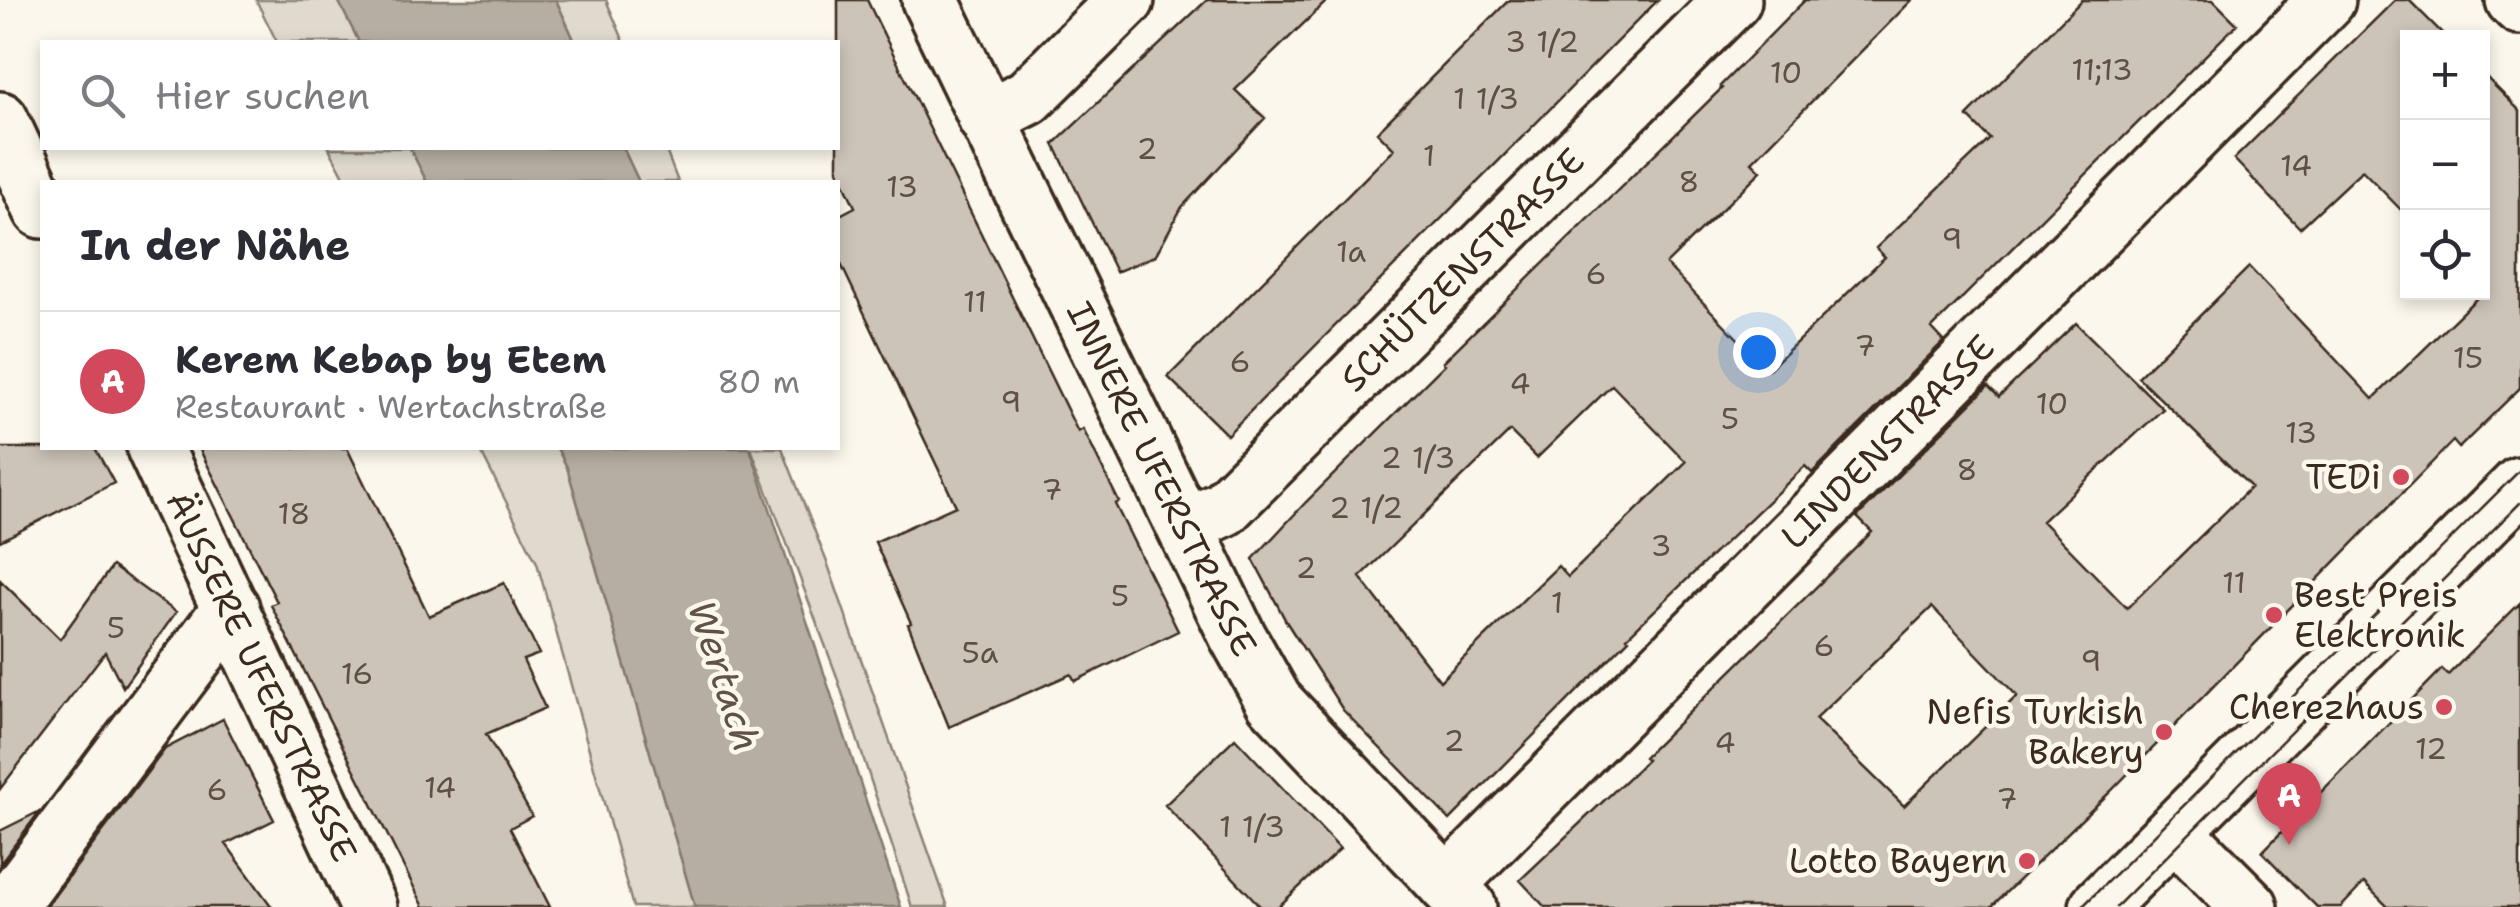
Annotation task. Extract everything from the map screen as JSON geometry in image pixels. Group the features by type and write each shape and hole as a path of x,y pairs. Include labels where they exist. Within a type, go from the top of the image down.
{"street":[{"name":"INNERE UFERSTRASSE","path":"930,0 1237,635 1274,702 1458,896"},
{"path":"986,118 1028,97 1126,0"},
{"name":"SCHÜTZENSTRASSE","path":"1185,526 1224,508 1734,0"},
{"name":"LINDENSTRASSE","path":"1458,896 2327,0"},
{"path":"2514,0 2520,6"},
{"path":"1,123 40,206"},
{"name":"ÄUSSERE UFERSTRASSE","path":"156,450 370,907"},
{"path":"2098,907 2520,484"},
{"path":"7,907 231,608"},
{"path":"2174,831 2250,907"}],"shaded area":[{"path":"256,0 338,0 358,40 276,40"},
{"path":"556,0 606,0 623,40 574,40"},
{"path":"330,150 411,150 426,180 346,180"},
{"path":"624,150 666,150 677,180 638,180"},
{"path":"480,450 558,450 567,467 695,907 633,907 537,563"},
{"path":"752,450 783,450 828,565 948,907 912,907 836,674"}],"water":[{"path":"338,0 556,0 574,40 358,40"},
{"path":"411,150 624,150 638,180 426,180"},
{"name":"Wertach","path":"558,450 751,450 901,907 695,907 567,467"}],"building":[{"path":"838,0 867,0 1078,432 1083,429 1119,502 1115,504 1178,631 1075,681 1071,674 949,727 908,624 911,623 875,542 956,506 840,262 840,215 855,207 838,170"},
{"path":"1207,0 1328,0 1235,90 1265,118 1182,207 1155,256 1116,272 1054,144"},
{"path":"1509,0 1658,0 1227,435 1168,377 1394,149 1377,132"},
{"path":"1805,0 1912,0 1752,162 1761,171 1666,264 1768,370 1885,257 1876,248 1990,139 1967,116 2082,0 2213,0 2237,24 1932,328 1944,341 1812,473 1805,466 1627,637 1450,820 1343,710 1287,623 1253,559 1443,362","holes":["1612,385 1686,462 1568,577 1558,566 1440,681 1360,577 1510,431 1537,458"]},
{"path":"2395,0 2409,0 2439,30 2400,30 2400,209 2362,170 2300,228 2234,159"},
{"path":"2490,81 2520,111 2520,388 2459,448 2453,441 2110,792 1991,907 1545,907 1520,880 1647,760 1644,757 1872,532 1857,517 1988,386 1999,397 2076,323 2163,409 2042,521 2127,608 2251,487 2138,377 2249,267 2373,399 2475,300 2490,300","holes":["1932,607 2017,696 1904,806 1815,719"]},
{"path":"0,448 96,450 114,483 0,541"},
{"path":"200,450 348,450 429,616 504,583 539,654 523,660 545,708 486,734 532,816 510,828 550,907 424,907 271,605 277,602"},
{"path":"112,566 176,612 123,687 105,652 0,789 0,580 60,639"},
{"path":"2520,603 2520,907 2388,907 2364,883 2341,907 2317,907 2262,852 2442,669 2448,675"},
{"path":"223,719 274,820 226,844 272,907 46,907 165,749"},
{"path":"1235,738 1340,849 1278,907 1261,907 1165,805"},
{"path":"40,811 0,864 0,831"}],"tram line":[{"path":"2082,907 2520,470"},
{"path":"2116,907 2520,503"}],"place":[{"name":"TEDi","path":"2401,477"},
{"name":"Best Preis Elektronik","path":"2274,615"},
{"name":"Cherezhaus","path":"2444,707"},
{"name":"Nefis Turkish Bakery","path":"2164,732"},
{"name":"Kerem Kebap by Etem","path":"2289,845"},
{"name":"Lotto Bayern","path":"2027,861"}]}
